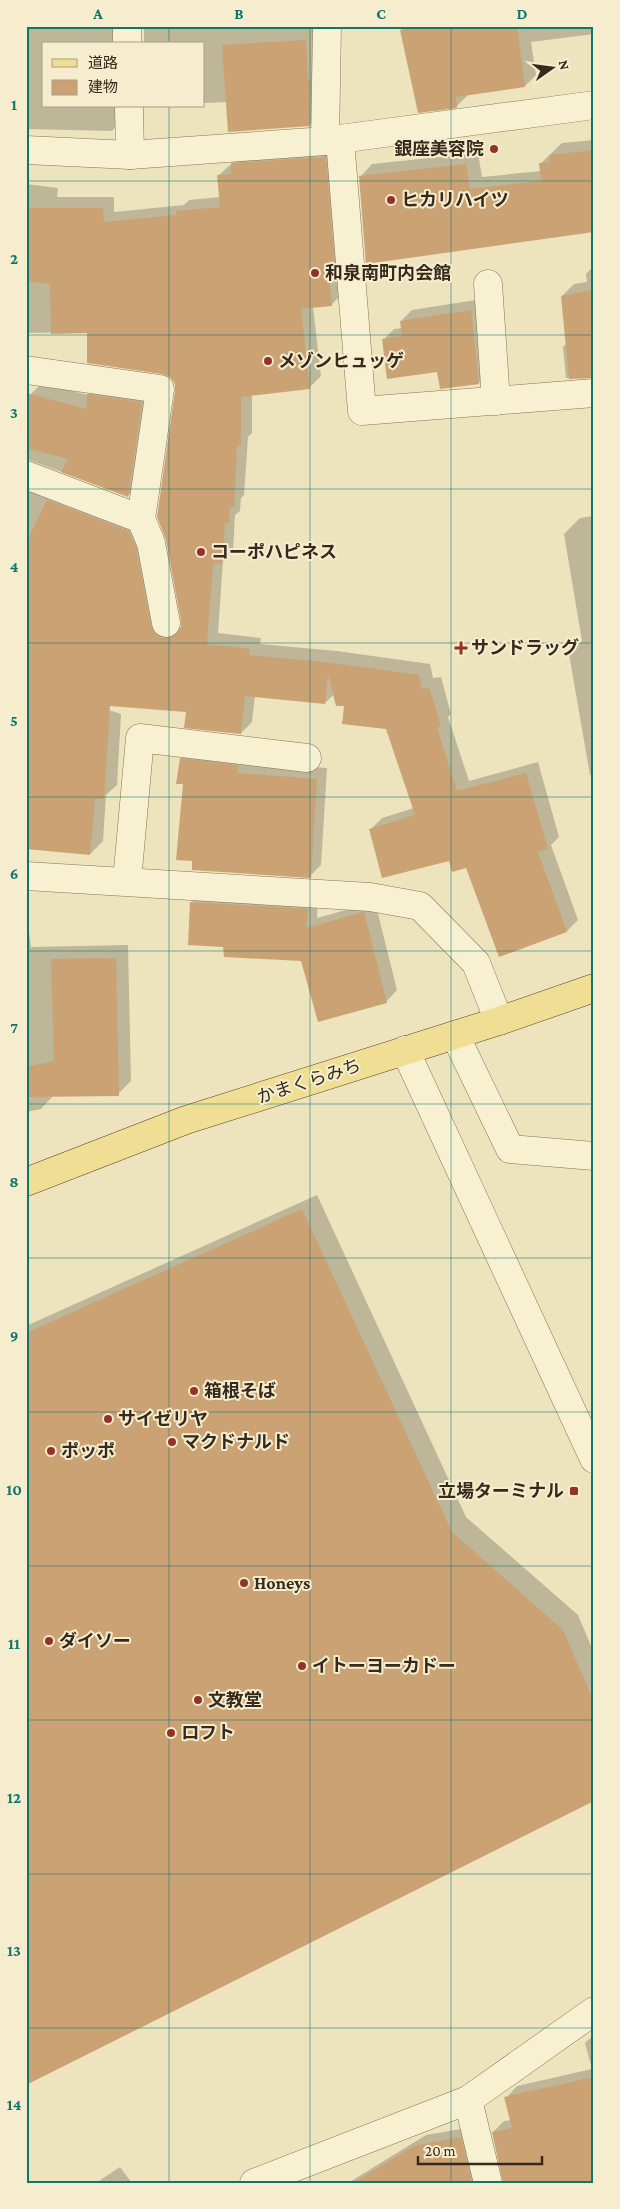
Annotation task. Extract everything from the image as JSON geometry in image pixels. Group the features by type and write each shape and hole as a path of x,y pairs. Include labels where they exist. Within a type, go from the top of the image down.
{"main road":[{"name":"かまくらみち","path":"26,1182 186,1120 456,1035 594,988"}],"street":[{"path":"127,26 127,42"},
{"path":"326,26 332,141 362,411 594,393"},
{"path":"26,150 130,155 332,141 594,105"},
{"path":"129,108 130,155"},
{"path":"488,284 496,401"},
{"path":"26,370 160,389 141,519 152,543 166,623"},
{"path":"26,475 141,519"},
{"path":"127,881 140,738 307,758"},
{"path":"26,876 370,897 420,906 476,963 499,1021"},
{"path":"456,1035 510,1149 594,1156"},
{"path":"405,1050 594,1459"},
{"path":"254,2183 468,2100 594,2011"},
{"path":"468,2100 488,2183"}],"building":[{"path":"419,26 517,26 525,87 456,97 457,108 418,113 400,30"},
{"path":"306,40 308,80 310,80 310,126 228,132 222,45"},
{"path":"594,150 594,232 366,264 359,176 466,164 470,189 541,181 539,163 550,162 549,155"},
{"path":"326,157 335,268 328,269 332,306 301,309 310,389 241,397 241,445 237,445 234,507 230,507 229,523 225,523 222,564 213,563 207,644 250,649 249,655 325,662 419,675 422,689 429,687 441,726 437,728 457,791 526,773 548,849 538,852 567,932 499,957 466,868 452,872 449,861 382,878 369,829 415,815 386,729 342,724 344,706 336,706 328,674 325,704 245,696 241,734 184,728 186,712 110,706 104,799 95,799 90,855 26,849 26,543 47,500 129,531 136,547 151,626 154,633 160,638 169,638 181,629 181,621 166,540 157,517 175,384 170,377 162,374 87,363 87,333 51,334 50,284 26,281 26,208 103,208 104,222 176,215 176,211 220,207 217,175 231,174 231,163"},
{"path":"594,290 594,378 569,379 561,296"},
{"path":"471,310 479,384 440,389 437,372 387,379 382,339 402,336 400,321"},
{"path":"26,393 87,409 87,394 142,402 128,497 61,472 68,459 26,448"},
{"path":"180,758 238,765 237,773 317,779 311,878 192,870 192,861 176,860 183,784 176,784"},
{"path":"190,902 308,909 306,928 364,912 387,1003 318,1022 301,961 224,957 223,947 188,945"},
{"path":"116,958 119,1096 26,1097 26,1067 54,1061 51,959"},
{"name":"イトーヨーカドー","path":"302,1209 452,1532 563,1630 594,1702 594,1801 26,2085 26,1333"},
{"path":"594,2077 594,2183 503,2183 492,2132 512,2128 504,2097"},
{"path":"461,2137 472,2183 353,2183 414,2146"}],"place":[{"name":"銀座美容院","path":"494,149"},
{"name":"ヒカリハイツ","path":"391,200"},
{"name":"和泉南町内会館","path":"315,273"},
{"name":"メゾンヒュッゲ","path":"268,361"},
{"name":"コーポハピネス","path":"201,552"},
{"name":"サンドラッグ","path":"461,648"},
{"name":"箱根そば","path":"194,1391"},
{"name":"サイゼリヤ","path":"108,1419"},
{"name":"マクドナルド","path":"172,1442"},
{"name":"ポッポ","path":"51,1451"},
{"name":"立場ターミナル","path":"574,1491"},
{"name":"Honeys","path":"244,1583"},
{"name":"ダイソー","path":"49,1641"},
{"name":"イトーヨーカドー","path":"302,1666"},
{"name":"文教堂","path":"198,1700"},
{"name":"ロフト","path":"171,1733"}]}
